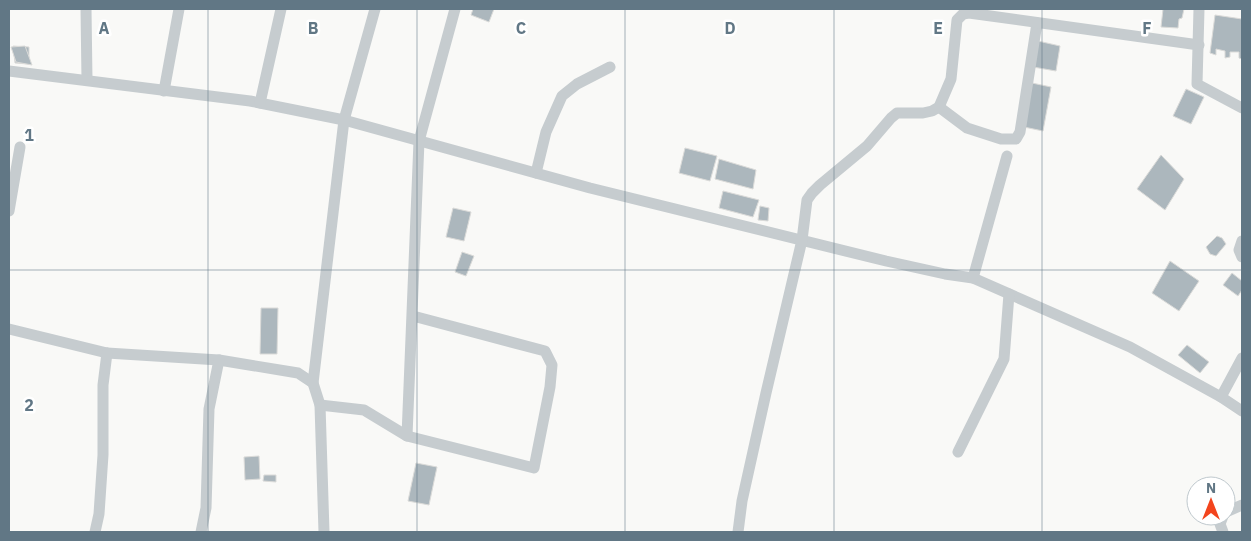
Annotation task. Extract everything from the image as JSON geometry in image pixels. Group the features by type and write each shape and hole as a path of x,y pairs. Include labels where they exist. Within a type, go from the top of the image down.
{"street":[{"path":"86,9 87,80"},
{"path":"164,91 179,9"},
{"path":"260,103 281,9"},
{"path":"324,532 320,405 313,384 344,120 375,9"},
{"path":"407,436 419,141 455,9"},
{"path":"1199,9 1197,84 1242,108"},
{"path":"738,532 742,501 802,240 807,200 816,189 867,146 897,113 923,113 939,107 951,79 958,20 963,12 1199,45"},
{"path":"939,107 967,128 1001,139 1016,139 1020,132 1037,23"},
{"path":"536,173 546,132 562,96 577,84 610,67"},
{"path":"9,71 260,103 344,120 590,188 928,270 973,278 1130,347 1221,397 1242,411"},
{"path":"9,211 20,147"},
{"path":"973,278 1007,156"},
{"path":"1242,241 1239,250 1242,257"},
{"path":"958,452 1004,359 1009,294"},
{"path":"320,405 364,410 407,436 534,468 550,387 552,364 545,351 413,316"},
{"path":"9,329 107,353 219,360 298,373 313,384"},
{"path":"95,532 99,514 103,455 103,385 107,353"},
{"path":"1221,397 1242,358"},
{"path":"201,532 206,508 209,409 219,360"}],"building":[{"path":"473,9 494,9 489,22 471,15"},
{"path":"1163,9 1184,9 1182,18 1179,19 1178,28 1161,27"},
{"path":"1215,15 1242,19 1242,59 1239,58 1239,52 1230,52 1230,57 1225,58 1225,51 1216,49 1216,55 1210,53"},
{"path":"1038,41 1060,46 1056,71 1033,67"},
{"path":"13,46 29,47 29,64 15,63"},
{"path":"25,46 32,65 16,62 11,47"},
{"path":"1032,83 1051,87 1043,131 1024,127"},
{"path":"1186,89 1204,97 1191,124 1173,116"},
{"path":"685,148 717,156 710,181 679,173"},
{"path":"1161,155 1184,179 1165,210 1137,189"},
{"path":"719,159 756,170 753,189 715,179"},
{"path":"723,191 759,200 753,217 719,208"},
{"path":"760,206 769,208 768,221 758,220"},
{"path":"453,208 471,212 464,241 446,237"},
{"path":"1217,236 1222,238 1226,244 1216,256 1210,254 1206,247"},
{"path":"462,252 474,256 466,276 455,272"},
{"path":"1170,261 1199,281 1179,311 1152,293"},
{"path":"1232,273 1242,281 1242,290 1238,296 1223,285"},
{"path":"261,308 278,308 277,354 260,354"},
{"path":"1187,345 1209,362 1200,373 1178,355"},
{"path":"259,456 260,479 245,480 244,457"},
{"path":"416,463 437,467 429,505 408,501"},
{"path":"264,475 276,475 276,482 263,481"}]}
